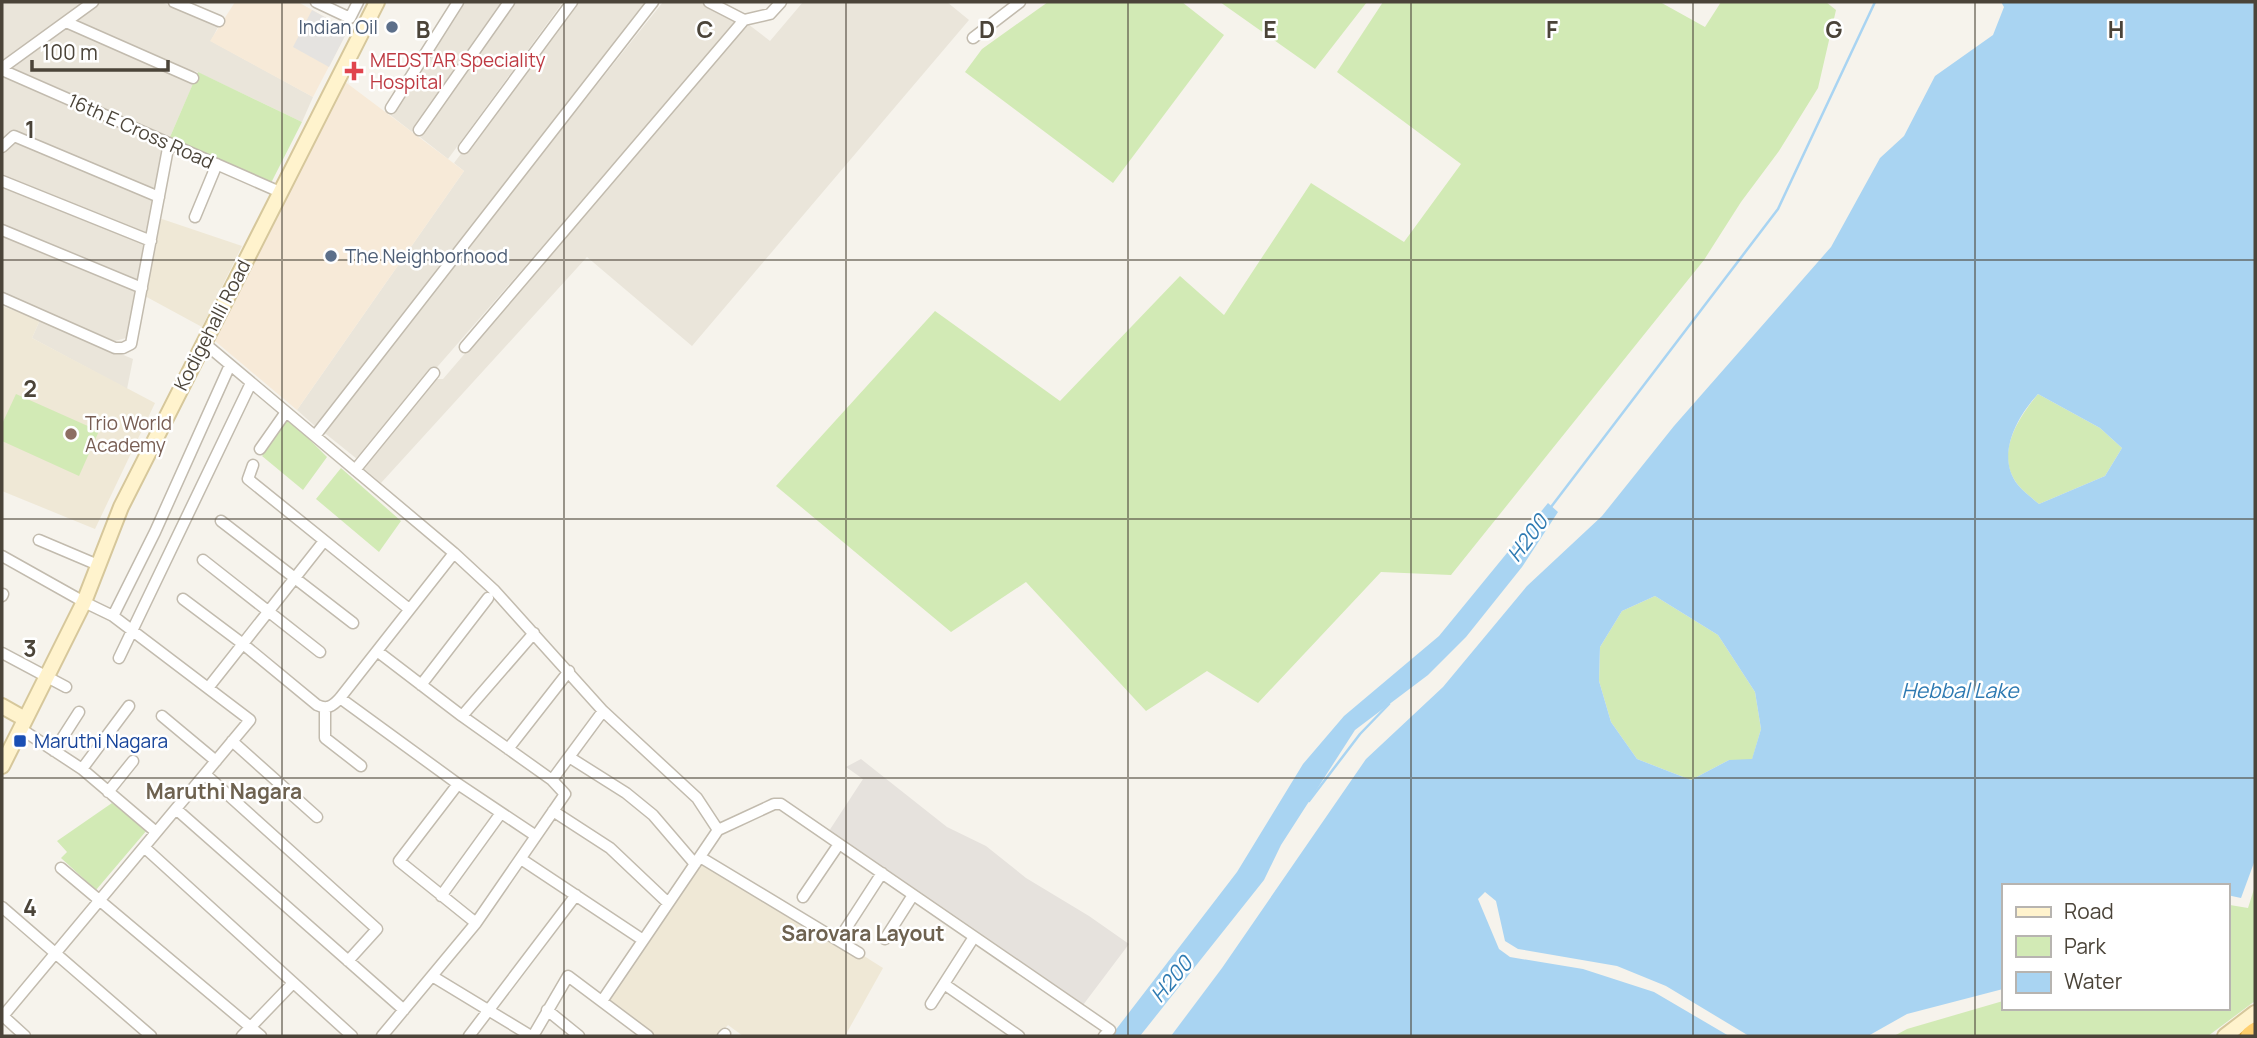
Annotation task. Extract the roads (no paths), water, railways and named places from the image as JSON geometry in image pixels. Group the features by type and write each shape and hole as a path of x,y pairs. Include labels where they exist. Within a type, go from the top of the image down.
{"highway":[{"path":"2250,1036 2255,1032"}],"main road":[{"name":"Kodigehalli Road","path":"2,766 84,603 118,513 377,2"},
{"path":"2,706 23,724"},
{"path":"2225,1036 2255,1013"}],"street":[{"path":"2,69 93,2"},
{"path":"174,2 219,21"},
{"path":"316,2 350,18 358,2"},
{"path":"391,107 458,2"},
{"path":"419,130 509,2"},
{"path":"464,148 572,2"},
{"path":"315,436 653,2"},
{"path":"709,2 744,20"},
{"path":"465,347 744,20 771,14 781,2"},
{"path":"973,38 1020,2"},
{"path":"66,22 193,78"},
{"name":"16th E Cross Road","path":"2,69 280,192"},
{"path":"2,147 14,136 159,197"},
{"path":"2,298 115,348 131,344 169,143"},
{"path":"195,217 216,164"},
{"path":"2,181 151,241"},
{"path":"2,230 142,288"},
{"path":"203,342 454,553 495,591 603,711 697,798 718,830"},
{"path":"113,616 155,532 230,365"},
{"path":"355,470 434,373"},
{"path":"119,658 251,383"},
{"path":"260,449 286,412"},
{"path":"253,465 248,480 409,609"},
{"path":"221,521 353,623"},
{"path":"39,540 98,565"},
{"path":"208,688 324,541"},
{"path":"183,599 243,643 317,705 325,708 335,704 340,698 454,553"},
{"path":"2,556 84,603 113,616 250,720 3,1016 25,1036"},
{"path":"203,560 320,652"},
{"path":"421,685 488,598"},
{"path":"462,716 534,632"},
{"path":"377,651 552,780 565,793 476,923 382,1036"},
{"path":"2,653 66,687"},
{"path":"508,749 569,671"},
{"path":"340,698 458,784 536,836"},
{"path":"82,769 129,706"},
{"path":"325,708 325,738 361,766"},
{"path":"552,780 603,711"},
{"path":"54,751 79,712"},
{"path":"162,716 216,761"},
{"path":"23,724 54,751 82,769 156,832"},
{"path":"232,741 317,817"},
{"path":"569,757 626,793 653,815 698,860 859,953"},
{"path":"108,792 133,761"},
{"path":"205,774 377,929 348,961"},
{"path":"458,784 399,862 476,923"},
{"path":"602,1001 718,830 774,804 781,804 1110,1030 1104,1036"},
{"path":"176,808 404,1010"},
{"path":"553,811 610,848 667,902"},
{"path":"441,896 500,813"},
{"path":"803,897 839,844"},
{"path":"144,847 352,1036"},
{"path":"521,859 643,940"},
{"path":"61,868 261,1036"},
{"path":"845,930 882,873"},
{"path":"469,1036 576,895"},
{"path":"885,939 913,895"},
{"path":"2,907 151,1036"},
{"path":"931,1004 974,937"},
{"path":"432,976 532,1036 568,976 648,1036"},
{"path":"242,1036 293,983"},
{"path":"944,984 1018,1036"},
{"path":"547,1010 579,1036"}],"water":[{"name":"Hebbal Lake","path":"2001,2 2255,2 2255,860 2241,898 2229,895 2229,884 2002,884 2002,989 1907,1014 1868,1036 1749,1036 1666,986 1617,966 1518,949 1505,941 1496,901 1485,892 1478,899 1499,949 1510,957 1583,969 1654,992 1729,1036 1171,1036 1222,968 1366,759 1443,687 1527,586 1602,516 1674,426 1831,247 1880,158 1904,136 1935,76 1993,35 2004,7","holes":["2038,394 2100,428 2122,448 2105,476 2039,504 2025,493 2011,474 2009,450 2016,425","1655,596 1718,635 1755,692 1761,729 1752,759 1729,760 1691,780 1637,759 1611,722 1599,681 1600,647 1622,611"]},
{"path":"1548,503 1558,512 1522,567 1466,637 1428,675 1355,730 1281,845 1264,880 1140,1036 1111,1036 1237,872 1303,764 1344,716 1439,636"}],"waterway":[{"name":"H200","path":"1551,507 1778,209 1875,2"},
{"name":"H200","path":"1309,801 1360,734 1389,704"}],"place":[{"name":"Indian Oil","path":"392,27"},
{"name":"MEDSTAR Speciality Hospital","path":"354,71"},
{"name":"The Neighborhood","path":"331,256"},
{"name":"Trio World Academy","path":"71,434"},
{"name":"Maruthi Nagara","path":"20,741"}],"district":[{"name":"Maruthi Nagara","path":"224,791"},
{"name":"Sarovara Layout","path":"863,933"}]}
